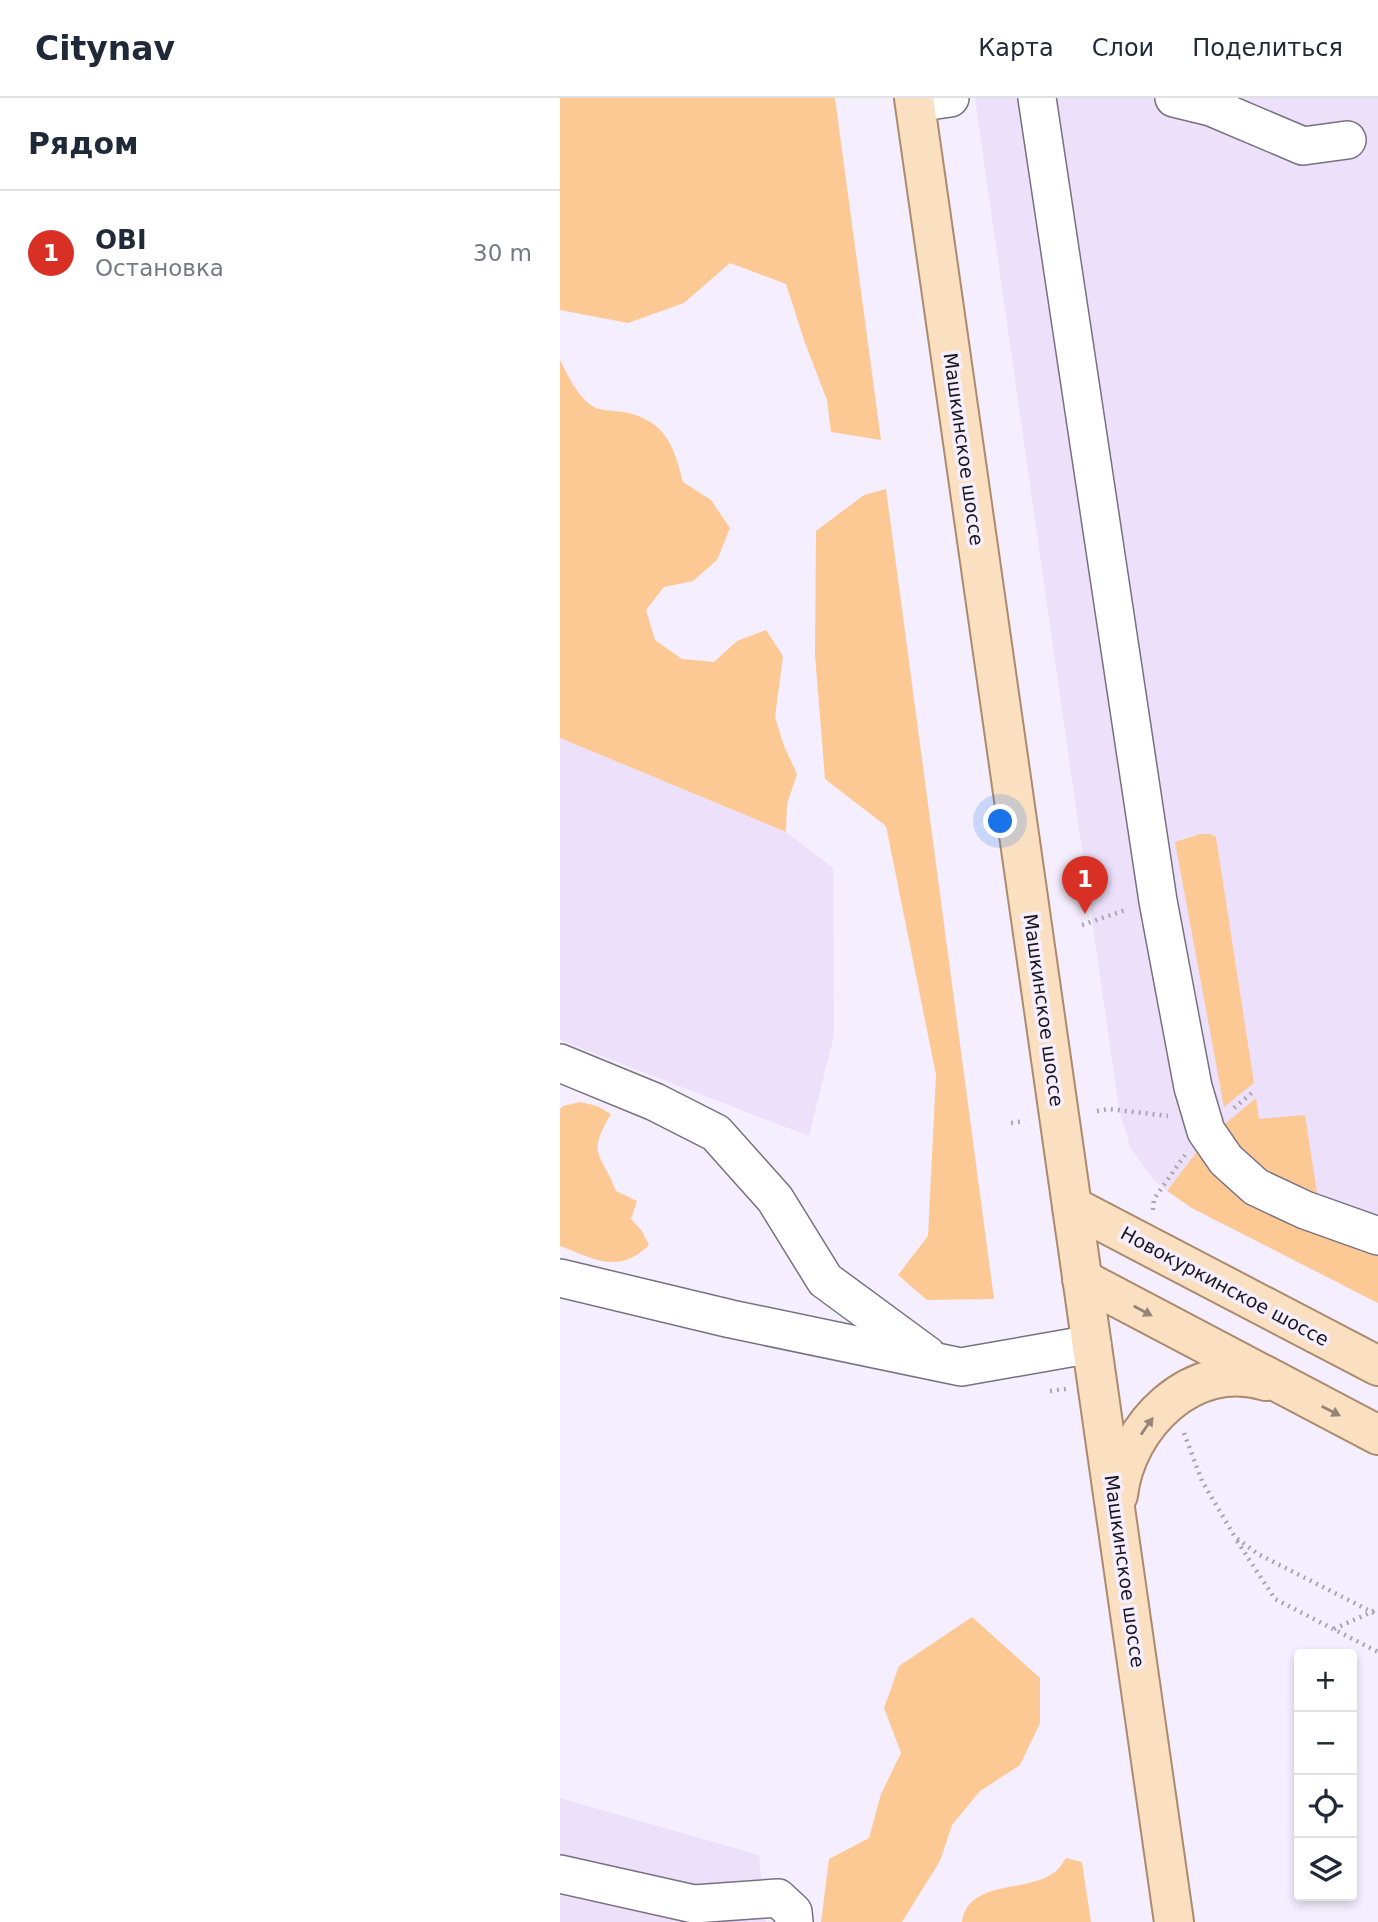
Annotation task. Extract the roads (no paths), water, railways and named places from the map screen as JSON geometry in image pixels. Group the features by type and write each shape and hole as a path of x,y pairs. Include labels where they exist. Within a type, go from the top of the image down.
{"main road":[{"name":"Машкинское шоссе","path":"926,100 1072,1206 1174,1922"},
{"name":"Новокуркинское шоссе","path":"1072,1206 1378,1366"},
{"path":"1082,1279 1378,1435"},
{"path":"1116,1511 1120,1476 1141,1434 1169,1400 1202,1383 1222,1378 1241,1377 1285,1387"}],"lane":[{"path":"1037,98 1158,901 1194,1087 1196,1136 1206,1131 1226,1160 1256,1187 1305,1210 1378,1236"},
{"path":"1174,98 1211,107 1303,146 1347,140"},
{"path":"560,1063 655,1102 716,1133 775,1199 825,1280 936,1362"},
{"path":"560,1278 731,1319 961,1367 1092,1343"},
{"path":"560,1874 694,1904 778,1898 794,1917"}],"place":[{"name":"OBI","path":"1085,914"}]}
